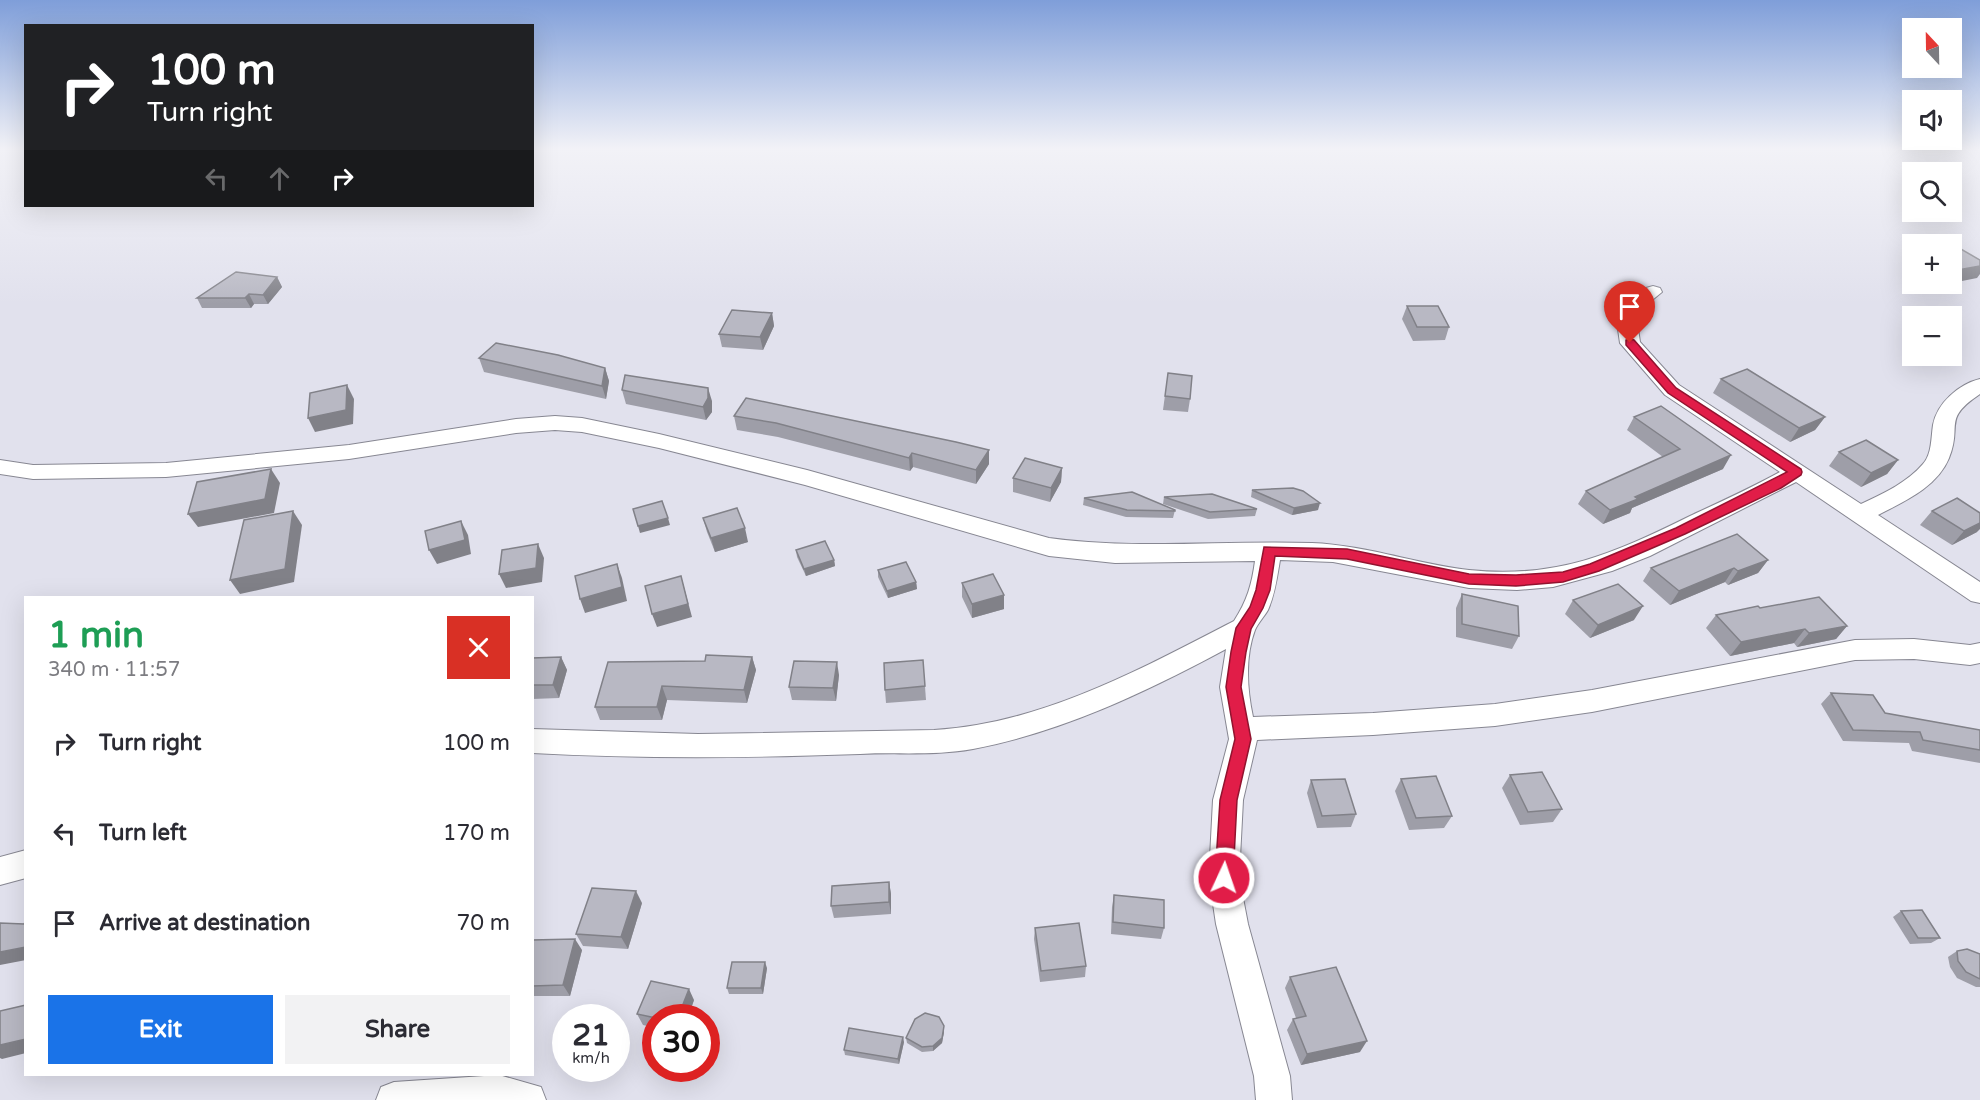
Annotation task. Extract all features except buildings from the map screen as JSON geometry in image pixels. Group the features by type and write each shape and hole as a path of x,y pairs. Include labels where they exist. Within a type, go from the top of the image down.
{"street":[{"path":"1653,292 1638,303 1626,322 1630,343 1672,390 1980,594"},
{"path":"1859,515 1914,486 1936,462 1943,443 1947,414 1953,405 1980,385"},
{"path":"0,467 33,471 166,470 349,452 516,426 555,423 582,425 659,441 807,478 1049,547 1078,552 1138,555 1269,551 1347,554 1469,579 1516,581 1563,577 1594,568 1681,531 1776,485 1796,472"},
{"path":"1269,551 1263,590 1244,628 1233,687 1242,729 1241,749 1228,800 1224,878 1232,924 1272,1076 1274,1100"},
{"path":"534,741 577,744 766,746 973,738 1051,716 1160,672 1244,628"},
{"path":"1242,729 1373,724 1495,715 1592,701 1856,650 1914,649 1970,655 1980,653"},
{"path":"0,871 24,865"},
{"path":"394,1100 499,1093 528,1100"}],"route":[{"path":"1224,878 1228,800 1243,739 1233,687 1244,628 1263,590 1267,576 1269,551 1347,554 1469,579 1516,581 1563,577 1594,568 1681,531 1776,485 1796,472 1672,390 1630,343"}]}
